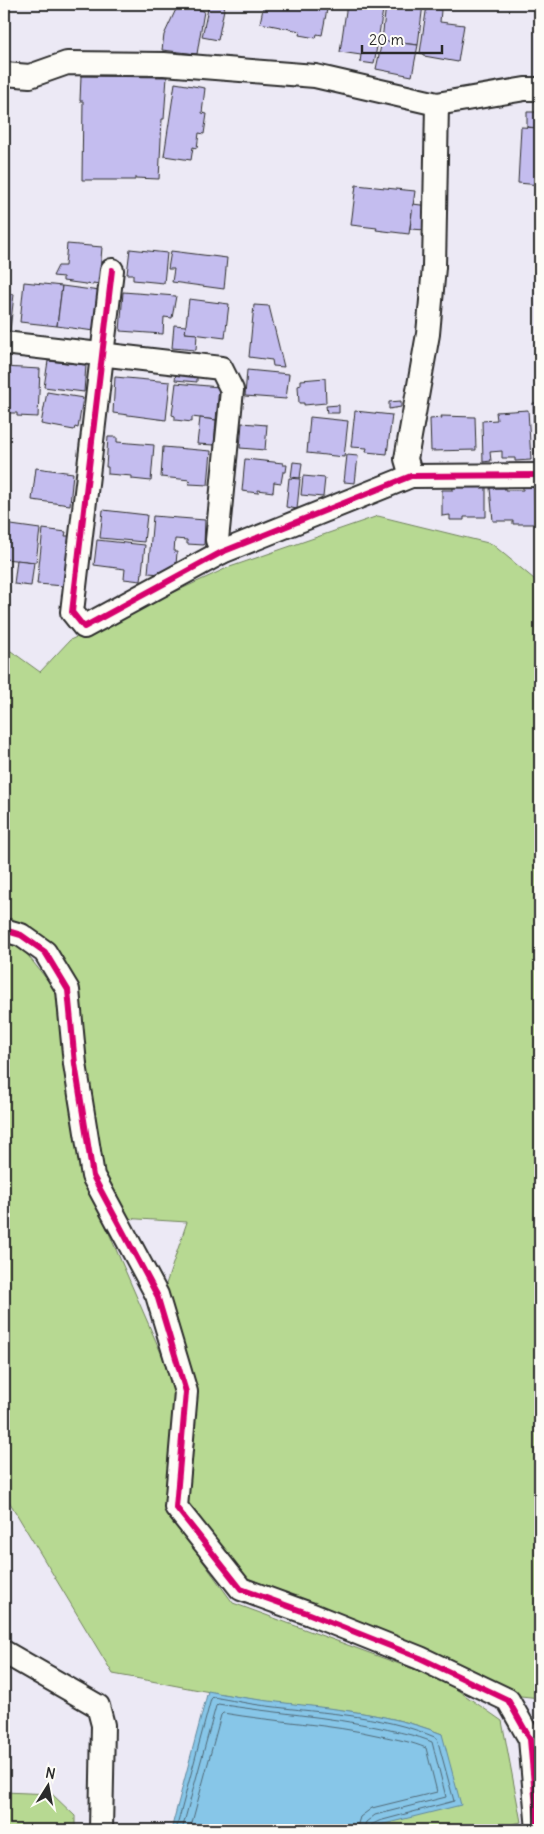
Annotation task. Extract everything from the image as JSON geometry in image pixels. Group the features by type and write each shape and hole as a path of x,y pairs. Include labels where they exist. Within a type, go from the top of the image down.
{"street":[{"path":"4,74 30,76 67,63 164,64 315,76 438,104 525,89 540,89"},
{"path":"411,476 406,459 428,334 434,267 438,104"},
{"path":"112,270 72,612 84,627 222,552 411,476 540,475"},
{"path":"4,343 221,368 232,390 217,540 222,552"},
{"path":"4,930 21,935 45,952 68,990 75,1064 93,1176 157,1295 186,1392 176,1507 242,1589 420,1658 508,1700 530,1739 538,1830"},
{"path":"4,1652 98,1706 102,1725 101,1830"}],"green space":[{"path":"378,516 492,544 540,584 540,1698 511,1695 245,1583 182,1505 192,1392 163,1293 187,1222 122,1218 99,1173 74,988 4,924 4,646 40,672 70,640 227,568"},
{"path":"4,941 22,948 56,991 88,1185 178,1392 165,1509 233,1603 443,1680 502,1721 521,1822 490,1830 371,1830 380,1825 442,1734 395,1719 234,1696 113,1674 4,1493"},
{"path":"4,1792 52,1794 75,1816 75,1830 4,1830"}],"water":[{"path":"208,1691 373,1715 419,1726 442,1734 461,1805 380,1825 371,1830 171,1830"}],"building":[{"path":"4,4 7,4 4,32"},
{"path":"209,4 225,4 218,40 202,37"},
{"path":"264,4 328,4 322,35 317,34 316,38 299,35 300,31 260,23"},
{"path":"347,4 384,4 374,64 360,62 361,55 340,52"},
{"path":"386,4 423,4 418,45 382,41"},
{"path":"178,5 204,11 197,54 162,50 164,35"},
{"path":"427,5 441,10 440,22 464,25 458,62 424,56 424,54 420,53"},
{"path":"382,41 418,45 412,76 376,69"},
{"path":"81,76 167,77 164,119 162,119 159,179 82,180 83,101 80,101"},
{"path":"175,83 205,88 202,113 207,114 204,134 199,133 197,148 193,147 191,160 164,156"},
{"path":"527,112 540,112 540,128 527,127"},
{"path":"521,127 540,128 540,185 518,183"},
{"path":"356,185 415,191 409,234 351,225"},
{"path":"413,204 429,206 426,230 410,229"},
{"path":"67,244 102,247 99,284 63,281 63,277 53,276 58,266 65,266"},
{"path":"130,249 167,253 164,283 133,280 133,274 127,274"},
{"path":"171,251 227,258 224,289 172,282 174,269 168,269"},
{"path":"24,282 62,286 57,326 20,322"},
{"path":"62,286 100,291 94,331 57,326"},
{"path":"123,292 176,296 172,318 164,317 163,334 120,331"},
{"path":"4,293 14,294 10,331 4,331"},
{"path":"189,299 229,304 225,338 185,333"},
{"path":"254,305 269,306 284,367 273,366 272,360 249,357"},
{"path":"174,325 186,326 185,333 197,334 196,350 172,348"},
{"path":"48,361 86,365 84,392 44,387"},
{"path":"4,367 40,369 38,417 17,416 17,413 4,413"},
{"path":"247,370 289,374 286,399 245,396"},
{"path":"176,373 197,376 197,382 175,380"},
{"path":"115,377 170,382 166,420 113,413"},
{"path":"325,378 326,403 304,405 304,403 299,403 298,386 301,385 301,380"},
{"path":"176,383 219,387 216,420 192,417 192,422 175,420 175,416 172,415"},
{"path":"47,392 83,398 78,428 75,427 74,430 41,424"},
{"path":"401,401 401,407 389,409 389,402"},
{"path":"533,403 540,403 540,455 535,455"},
{"path":"339,405 339,413 327,413 326,406"},
{"path":"528,410 531,460 515,461 515,458 502,458 502,451 490,452 491,461 483,462 482,421 497,420 496,412"},
{"path":"355,411 392,415 387,454 366,452 367,448 351,447"},
{"path":"441,416 475,417 476,450 431,451 430,419 442,418"},
{"path":"310,417 348,421 344,457 307,453"},
{"path":"200,418 216,420 214,445 197,444"},
{"path":"242,423 267,425 265,450 240,448"},
{"path":"108,437 117,437 117,442 154,445 151,481 132,479 132,476 108,474 108,467 106,467"},
{"path":"163,447 211,451 208,485 189,484 190,480 161,477"},
{"path":"347,455 358,456 355,483 344,482"},
{"path":"245,459 287,465 286,472 283,472 281,483 274,482 273,492 258,490 258,493 242,491"},
{"path":"293,462 302,463 300,478 291,477"},
{"path":"36,468 73,473 70,505 32,500"},
{"path":"303,476 325,478 323,497 301,495"},
{"path":"289,478 300,479 297,509 286,507"},
{"path":"453,487 486,487 486,517 464,517 464,520 450,520 450,515 442,516 442,490 453,490"},
{"path":"523,487 534,487 535,524 513,524 513,521 493,521 490,488 523,490"},
{"path":"103,510 147,515 144,542 100,538"},
{"path":"153,516 205,520 204,545 187,544 187,540 175,539 176,565 162,574 148,573"},
{"path":"4,524 40,529 36,562 4,559"},
{"path":"43,529 66,532 65,536 70,536 65,586 37,584"},
{"path":"97,540 145,545 141,581 124,579 125,569 94,565"},
{"path":"17,560 34,562 31,586 14,584"}],"cycle path":[{"path":"112,270 72,612 84,627 222,552 411,476 540,475"},
{"path":"4,930 21,935 45,952 68,990 75,1064 93,1176 157,1295 186,1392 176,1507 241,1589 420,1658 508,1700 530,1739 538,1830"}]}
